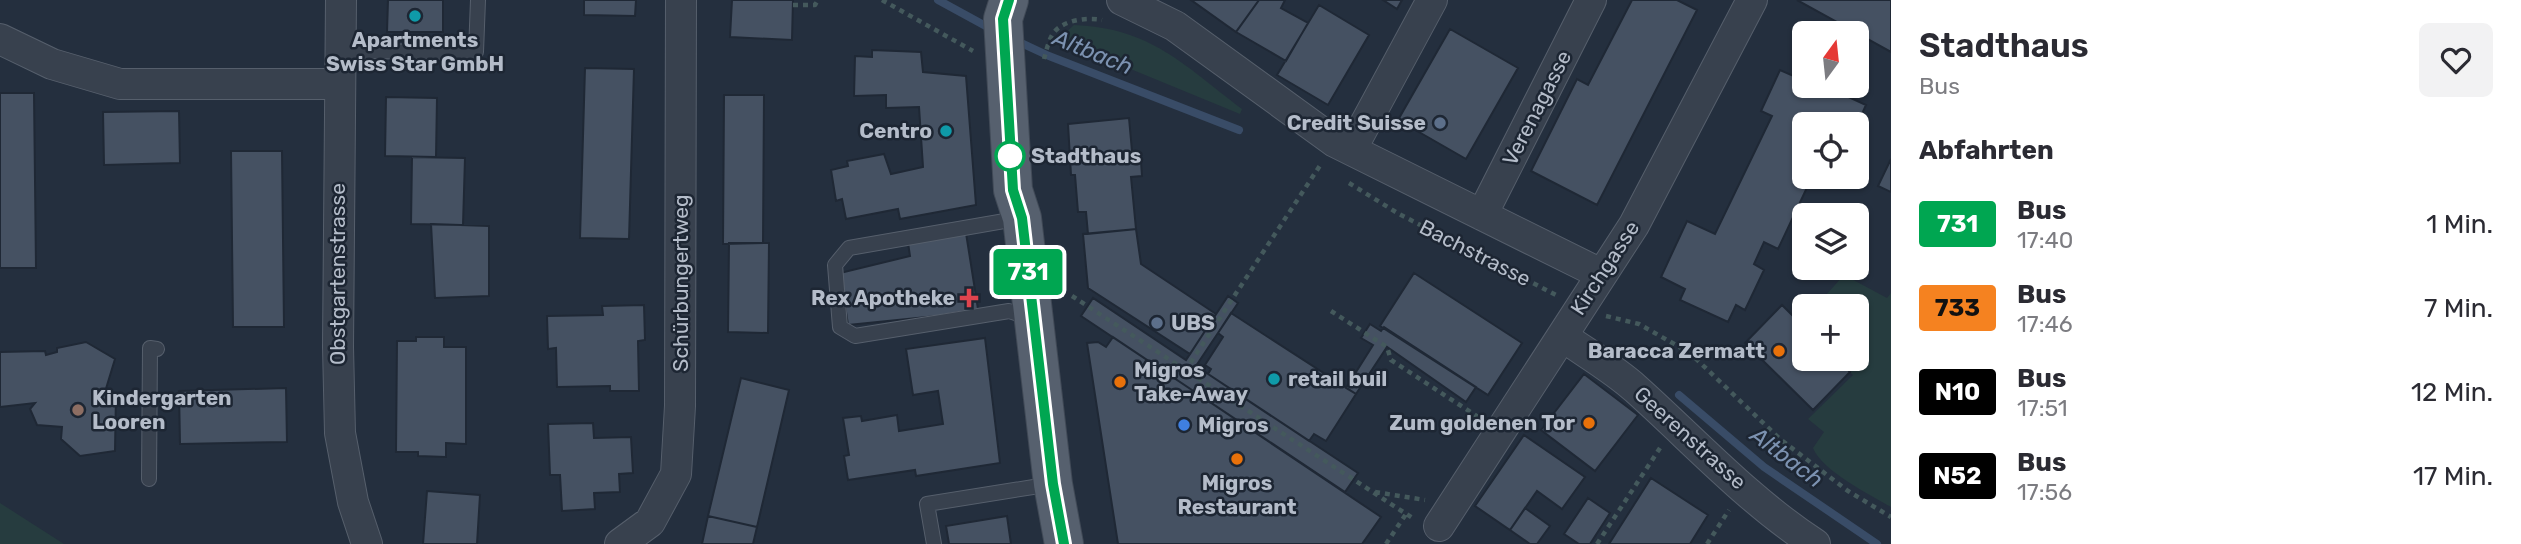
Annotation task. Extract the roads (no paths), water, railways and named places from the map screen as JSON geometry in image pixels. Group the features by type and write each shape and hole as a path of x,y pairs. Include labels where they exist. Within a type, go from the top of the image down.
{"main road":[{"path":"1017,32 1013,190 1022,218 1053,484 1064,544"}],"street":[{"name":"Obstgartenstrasse","path":"341,0 338,347 340,433 353,502 367,544"},
{"name":"Schürbungertweg","path":"620,544 650,522 676,474 680,406 681,0"},
{"path":"1336,152 1432,0"},
{"name":"Verenagasse","path":"1482,215 1591,0"},
{"name":"Kirchgasse","path":"1428,516 1501,432 1634,225 1752,0"},
{"name":"Bachstrasse","path":"1113,10 1175,26 1336,152 1482,215 1601,274"},
{"path":"0,38 52,64 120,84 339,84"},
{"name":"Geerenstrasse","path":"1562,336 1635,387 1677,429 1771,511 1815,544"}],"lane":[{"path":"339,51 477,52 478,0"},
{"path":"1022,218 849,248 835,265 840,327 855,337 1009,311 1034,319"},
{"path":"149,479 150,348 157,349"},
{"path":"934,544 927,504 1053,484"}],"waterway":[{"name":"Altbach","path":"938,0 993,30"},
{"name":"Altbach","path":"1015,40 1049,56 1239,130"},
{"name":"Altbach","path":"1679,395 1764,467 1877,544"}],"place":[{"name":"Apartments Swiss Star GmbH","path":"415,16"},
{"name":"Credit Suisse","path":"1440,123"},
{"name":"Centro","path":"946,131"},
{"name":"Stadthaus","path":"1010,156"},
{"name":"Rex Apotheke","path":"969,298"},
{"name":"UBS","path":"1157,323"},
{"name":"Baracca Zermatt","path":"1779,351"},
{"name":"retail buil","path":"1274,379"},
{"name":"Migros Take-Away","path":"1120,382"},
{"name":"Kindergarten Looren","path":"78,410"},
{"name":"Zum goldenen Tor","path":"1589,423"},
{"name":"Migros","path":"1184,425"},
{"name":"Migros Restaurant","path":"1237,459"}]}
